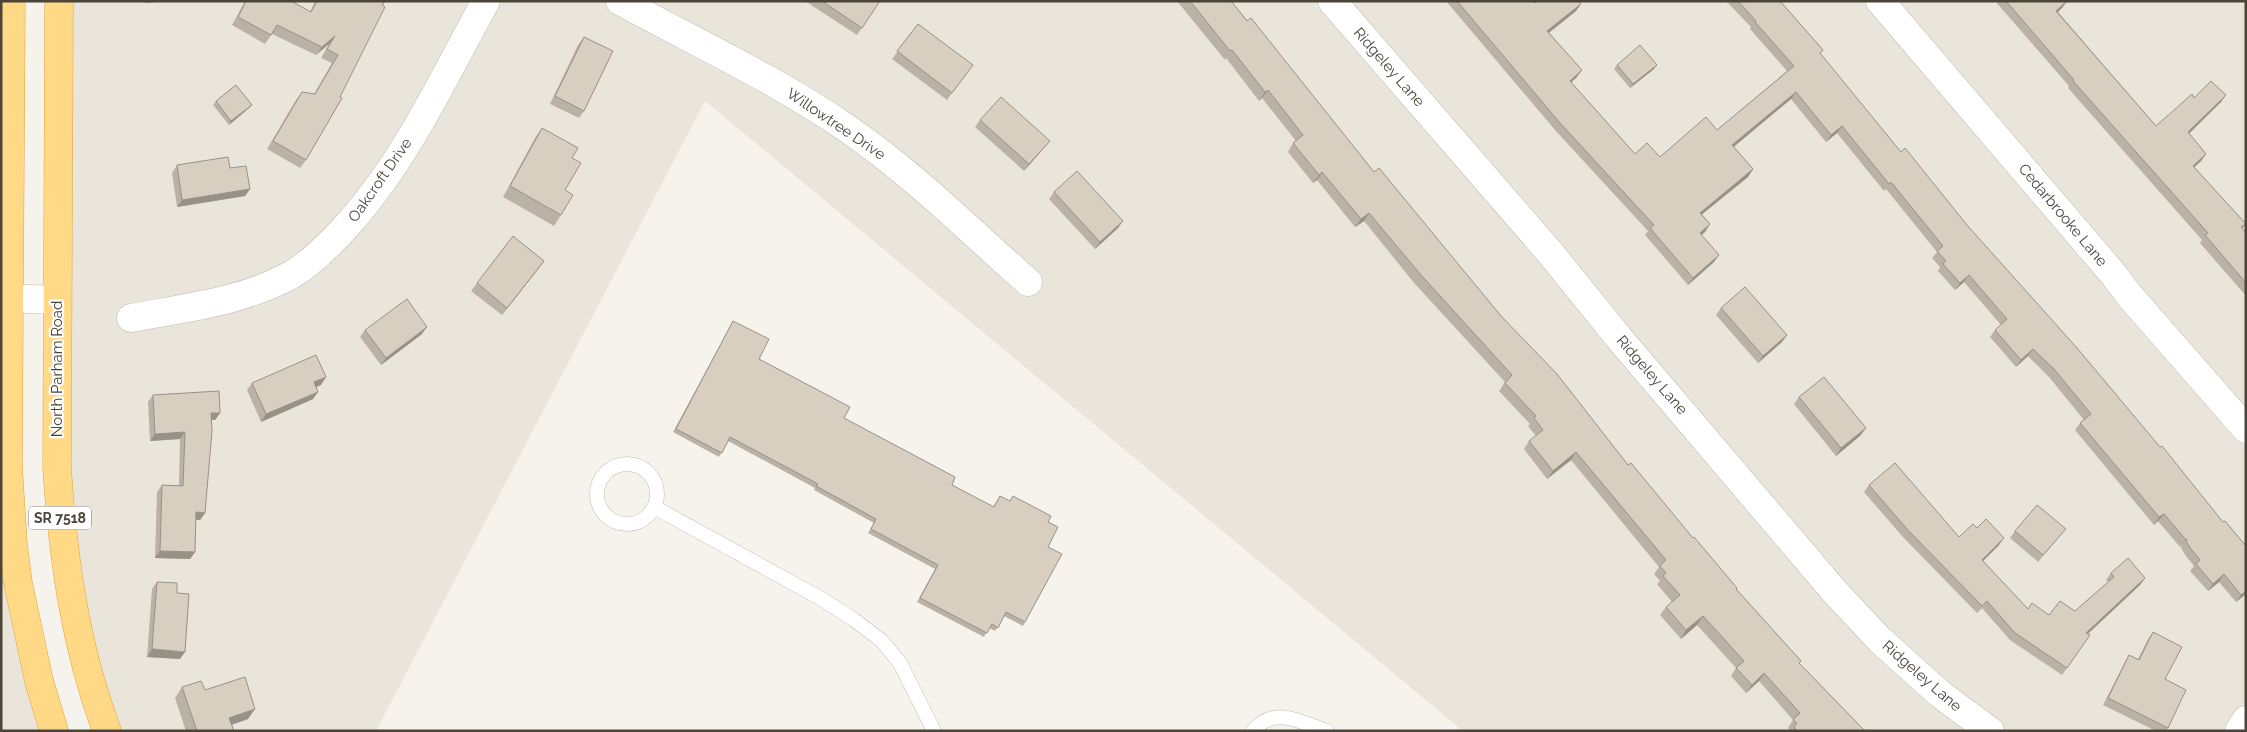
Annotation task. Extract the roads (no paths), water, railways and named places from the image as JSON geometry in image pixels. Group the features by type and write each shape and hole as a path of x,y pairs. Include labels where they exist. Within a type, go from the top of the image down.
{"highway":[{"name":"SR 7518","path":"11,1 5,298 8,466 5,492 27,633 54,731"},
{"name":"North Parham Road","path":"59,1 57,468 61,528 69,589 93,693 107,731"}],"street":[{"name":"Oakcroft Drive","path":"131,318 204,304 258,290 292,274 325,249 360,212 399,157 486,1"},
{"name":"Willowtree Drive","path":"620,1 788,92 845,127 892,162 1028,282"},
{"name":"Ridgeley Lane","path":"1332,1 1552,255 1619,338 1835,592 1880,640 1940,694 1990,731"},
{"name":"Cedarbrooke Lane","path":"1880,1 2128,294 2246,429"},
{"path":"5,298 57,300"},
{"path":"2239,731 2246,720"}],"lane":[{"path":"624,463 640,466 652,476 658,492 654,507 644,519 629,525 613,522 601,511 596,496 599,480 609,468 624,463"},
{"path":"654,507 820,598 854,619 875,636 900,663 934,731"},
{"path":"1253,731 1266,718 1281,716 1326,731"}]}
